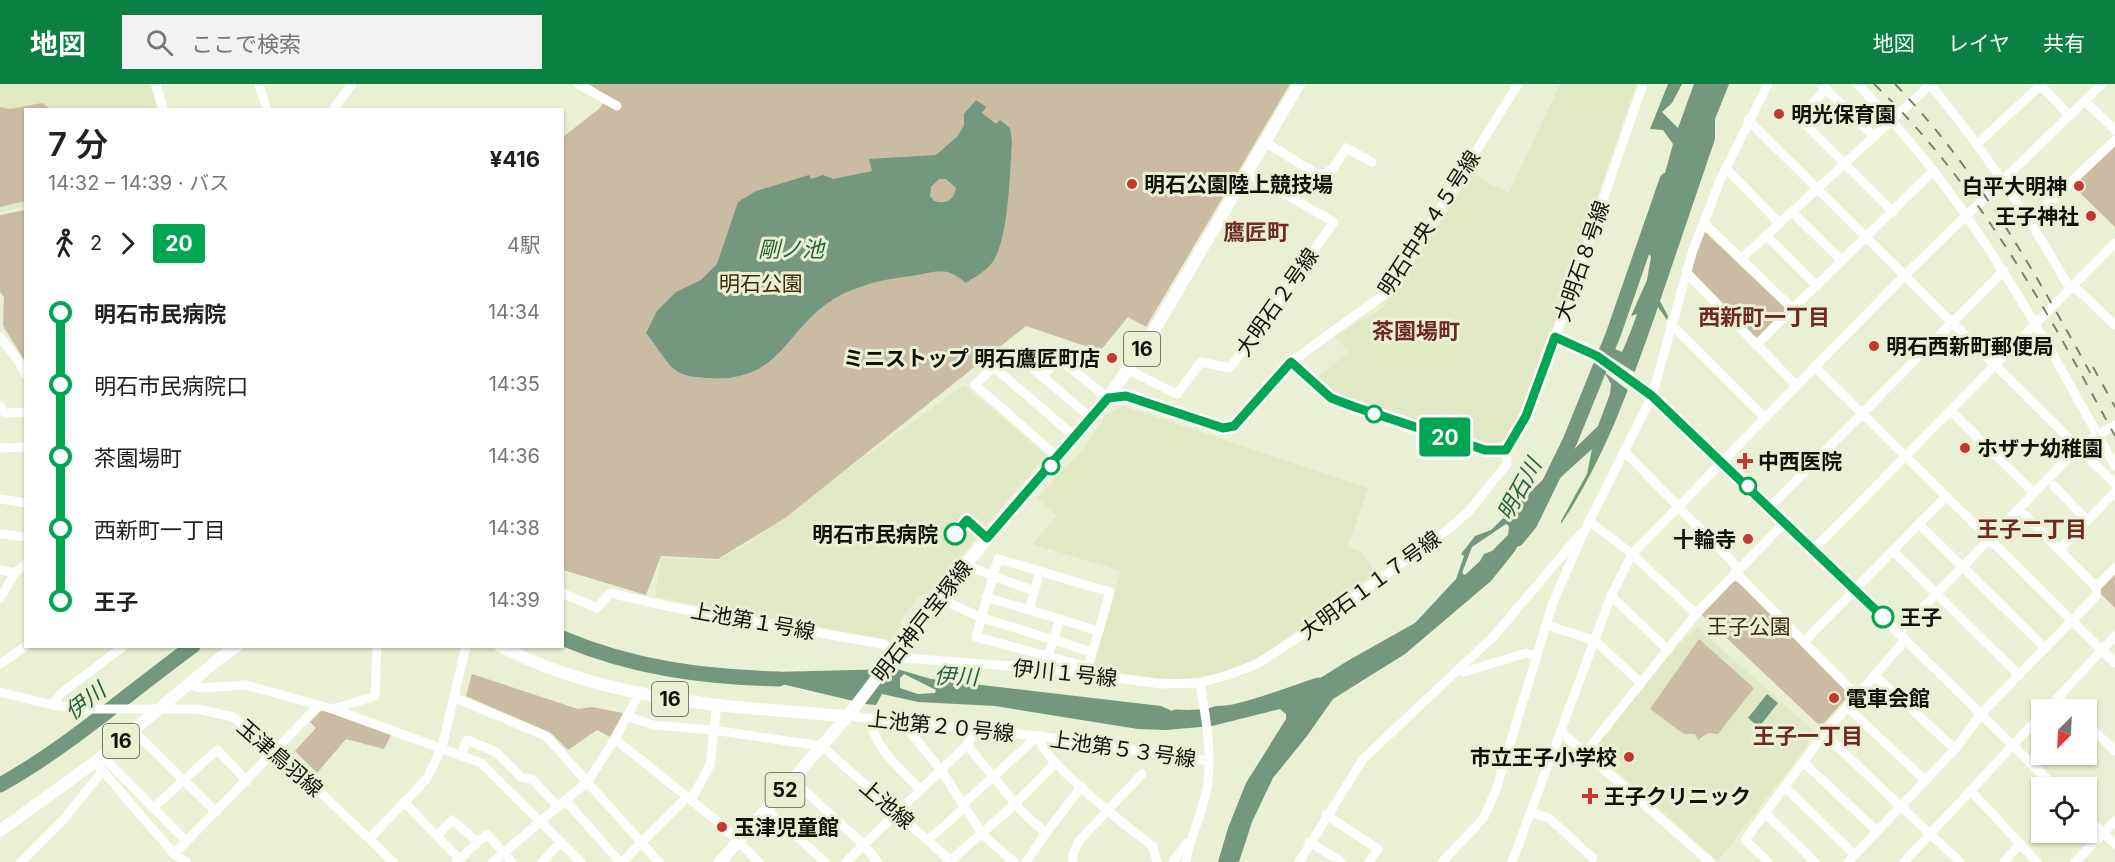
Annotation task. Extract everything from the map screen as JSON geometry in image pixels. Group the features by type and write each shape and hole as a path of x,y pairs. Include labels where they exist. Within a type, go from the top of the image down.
{"main road":[{"name":"明石神戸宝塚線","path":"849,715 896,650 938,598 1108,398 1152,334 1299,84"},
{"name":"16","path":"0,831 100,764 134,731 234,648"},
{"name":"16","path":"505,648 566,675 640,692 717,705 849,715"},
{"name":"52","path":"720,862 740,842 849,715"}],"street":[{"path":"156,84 162,108"},
{"path":"259,84 266,108"},
{"path":"334,108 352,84"},
{"path":"578,84 616,105"},
{"name":"明石中央４５号線","path":"1108,398 1126,396 1223,428 1234,426 1291,362 1389,291 1518,84"},
{"name":"大明石８号線","path":"1642,84 1559,339 1597,356 1649,394 1722,460 2045,777"},
{"path":"1442,862 1483,819 1496,790 1553,602 1587,525 1625,452 1649,394 1686,272 1704,223 1748,120 1768,84"},
{"path":"1857,84 1891,119 1968,215 2004,270 2115,466"},
{"path":"1742,258 1931,84 1978,143 2031,220 2069,287 2079,290 2115,325"},
{"path":"1978,143 2040,84 2070,116"},
{"path":"1512,862 1594,639 1611,596 1632,554 1904,276 2102,84"},
{"path":"1873,136 1823,87 1799,118 1893,212"},
{"path":"2085,101 2115,130"},
{"path":"1748,120 2115,484"},
{"path":"2031,220 2115,141"},
{"path":"1265,142 1320,176 1333,169 1346,148 1372,162"},
{"path":"1726,168 1779,224"},
{"path":"1756,345 1934,170"},
{"name":"大明石２号線","path":"1127,369 1177,394 1201,363 1230,368 1334,222 1247,174"},
{"path":"1792,212 1842,261"},
{"path":"1704,223 1793,309"},
{"path":"1766,235 1817,286"},
{"path":"1813,550 1951,411 2069,287 2115,243"},
{"path":"1770,507 2004,270"},
{"path":"1686,272 1796,385"},
{"path":"1671,324 1764,417"},
{"name":"大明石１１７号線","path":"1200,683 1257,664 1446,531 1469,511 1507,464 1506,450 1526,416 1559,339"},
{"path":"2,341 24,372"},
{"path":"1059,458 975,385 1011,350 1090,417"},
{"path":"1042,376 1059,359 1108,398"},
{"path":"1291,362 1331,398 1485,450 1506,450"},
{"path":"1815,367 2115,663"},
{"path":"995,368 1075,437"},
{"path":"2,410 24,412"},
{"path":"1951,411 2034,493"},
{"path":"1898,633 2034,493 2098,436 2115,425"},
{"path":"0,448 24,447"},
{"path":"1625,452 1856,695"},
{"path":"2054,486 2087,520"},
{"path":"2059,549 2115,492"},
{"path":"1804,642 1946,496"},
{"path":"0,499 24,503"},
{"path":"1786,788 1851,858 1955,749 1981,714 2096,597 2096,587 2025,515"},
{"path":"1586,752 1696,614 1785,522"},
{"path":"1919,524 2045,648"},
{"path":"1587,525 1632,554 1696,614"},
{"path":"1299,862 1309,842 1363,759 1458,670 1524,603 1587,525"},
{"path":"0,534 24,537"},
{"path":"1893,550 2019,675"},
{"path":"999,559 1040,571 1110,592 1088,667 976,637 999,559"},
{"path":"0,597 15,573 24,566"},
{"path":"965,566 1034,591"},
{"path":"2096,587 2115,568"},
{"path":"0,570 15,573"},
{"path":"1029,610 1040,571"},
{"name":"上池第１号線","path":"564,594 597,608 609,593 671,607 883,644 896,650"},
{"path":"1611,596 1668,650"},
{"path":"986,597 1099,631"},
{"path":"938,598 980,618 1092,652"},
{"path":"1048,657 1060,619"},
{"path":"1546,625 1594,639 1641,684"},
{"path":"1011,647 1017,628"},
{"path":"2059,697 2115,636"},
{"path":"1768,862 1745,840 1786,788 1824,734 1905,640"},
{"path":"0,664 24,647"},
{"path":"53,705 60,694 121,648"},
{"path":"333,710 375,696 377,648"},
{"path":"369,839 426,780 442,747 466,648"},
{"name":"伊川１号線","path":"896,650 905,658 1037,668 1162,684 1200,683"},
{"path":"1458,670 1464,672 1526,652 1537,657"},
{"path":"1874,675 1955,749"},
{"path":"1186,862 1189,841 1208,782 1209,761 1200,683"},
{"path":"190,685 200,688 244,685 319,705 442,747 481,763 581,862"},
{"name":"玉津鳥羽線","path":"0,692 53,705 159,711 197,709 233,717 250,727 276,750 393,862"},
{"path":"493,862 588,781 615,739 640,692"},
{"path":"455,698 546,736 659,862"},
{"path":"174,854 319,705"},
{"path":"565,800 621,862 689,799 710,765 717,705"},
{"path":"1847,707 1925,780"},
{"name":"上池第２０号線","path":"849,715 1038,736 1040,746 1055,763 1153,847 1157,862"},
{"path":"627,716 653,725 713,730 822,746"},
{"path":"872,719 872,731 882,748 921,790"},
{"path":"902,722 941,770 981,832 1014,862"},
{"path":"1904,862 2031,725"},
{"path":"846,862 863,843 967,746 975,729"},
{"path":"134,731 216,812"},
{"path":"1560,731 1710,862"},
{"path":"1010,733 1013,742 1023,749"},
{"path":"1824,734 1960,862"},
{"path":"2097,734 2115,751"},
{"path":"928,840 1038,736"},
{"name":"上池第５３号線","path":"1038,736 1209,761"},
{"path":"615,739 740,842 754,860"},
{"path":"461,755 467,740 496,752 521,777 532,779 557,806"},
{"name":"上池線","path":"822,746 928,840 948,861"},
{"path":"967,746 1015,804 1046,832"},
{"path":"154,807 217,750 247,781"},
{"path":"948,861 1015,804 1055,763"},
{"path":"1804,763 1877,831"},
{"path":"100,764 154,807 186,842"},
{"path":"100,764 174,854 186,862"},
{"path":"21,862 62,821 100,764"},
{"path":"1073,862 1073,854 1079,841 1142,774"},
{"path":"793,780 863,843 878,862"},
{"path":"1026,862 1082,786"},
{"path":"1970,790 2037,862"},
{"path":"404,802 458,861 487,834 512,862"},
{"path":"767,810 825,862"},
{"path":"1531,812 1549,818 1593,858"},
{"path":"1766,814 1815,862"},
{"path":"1326,815 1378,849 1369,862"},
{"path":"437,836 452,820 478,842"},
{"path":"2075,862 2115,821"},
{"path":"2097,827 2115,844"},
{"path":"1173,862 1189,841"},
{"path":"542,862 561,842"},
{"path":"1309,842 1342,862"},
{"path":"2004,862 2020,844"}],"shaded area":[{"path":"0,84 150,84 157,108 24,108 24,206 0,212"},
{"path":"1560,84 1636,84 1543,354 1510,438 1491,444 1338,394 1317,378 1349,352 1334,336 1383,308 1474,170 1483,181 1509,193"},
{"path":"964,385 1046,455 933,590 921,595 904,615 898,631 890,640 655,597 661,558 718,560 751,542 789,511"},
{"path":"1123,406 1368,488 1348,546 1362,553 1376,572 1267,652 1242,666 1221,673 1174,680 1092,669 1121,571 1032,544 1057,516 1037,498 1084,448 1106,415"},
{"path":"1697,627 1813,730 1806,747 1718,861 1593,750 1674,648"}],"green space":[{"name":"明石公園","path":"589,84 1290,84 1146,327 1128,317 1100,351 1026,326 785,518 718,559 661,556 646,595 564,570 564,136 600,108 607,97"},
{"path":"42,103 50,108 24,108 24,201 0,207 0,107 10,109"},
{"path":"2115,146 2115,227 2073,186"},
{"path":"24,210 24,359 3,326 4,297 0,292 0,215"},
{"path":"1705,232 1784,307 1784,313 1758,338 1754,337 1690,271 1702,234"},
{"path":"2115,574 2115,608 2101,594 2101,589"},
{"name":"王子公園","path":"1732,580 1739,583 1849,692 1824,723 1818,724 1701,614"},
{"path":"1699,639 1754,688 1718,734 1708,733 1698,740 1695,734 1684,734 1650,709"},
{"path":"472,674 578,709 592,707 623,713 610,737 597,730 568,750 551,733 466,696"},
{"path":"322,710 391,735 384,749 346,739 317,773 295,751 316,728 310,722"}],"water":[{"path":"1668,84 1682,84 1672,103 1662,112 1678,128 1694,84 1729,84 1715,119 1715,139 1660,301 1668,316 1667,320 1658,307 1616,419 1577,499 1561,524 1587,474 1592,449 1540,496 1539,503 1515,551 1491,581 1405,654 1333,699 1273,778 1252,822 1239,862 1218,862 1228,828 1246,783 1286,719 1286,714 1280,709 1212,726 1166,730 1138,729 995,706 918,702 882,694 876,705 866,704 736,673 897,669 931,679 1161,706 1183,716 1216,706 1274,703 1298,692 1415,623 1456,579 1464,556 1461,554 1475,536 1491,530 1598,426 1610,394 1611,384 1594,354 1603,344 1622,352 1637,314 1631,316 1647,280 1651,257 1648,252 1634,275 1622,288 1645,242 1644,222 1654,213 1673,144 1663,130 1650,129","holes":["1506,524 1509,526 1508,535 1492,551 1484,554 1465,575 1462,573 1472,547","904,674 936,690 935,693 918,694 900,688 900,678"]},
{"name":"剛ノ池","path":"976,100 986,107 982,113 996,124 1000,120 1010,128 1012,141 1008,201 1003,233 995,258 986,269 966,283 952,273 940,271 864,285 846,292 819,310 781,351 768,363 752,372 733,377 708,378 682,374 668,363 646,333 657,311 676,292 701,280 717,264 738,202 756,191 809,175 811,179 823,175 833,179 872,171 869,159 936,155 958,136 964,125 964,114","holes":["939,179 946,179 956,188 953,196 946,202 934,201 930,196 931,187"]},
{"path":"1767,694 1778,703 1759,727 1748,718"}],"pier":[{"path":"1596,348 1636,373 1629,391 1595,365 1592,353"}],"waterway":[{"name":"明石川","path":"1517,539 1530,523 1570,441 1613,335 1667,180"},
{"name":"伊川","path":"564,639 642,664 723,676 779,679"},
{"name":"伊川","path":"0,785 75,736 190,648"},
{"name":"伊川","path":"1176,717 1231,713 1319,685"}],"railway":[{"path":"1874,84 1946,163 1978,206 2036,296 2115,436"},
{"path":"1895,84 1953,152 2004,224 2093,378"},
{"path":"2093,367 2115,407"}],"bus line":[{"name":"20","path":"955,534 967,520 987,538 1059,458 1090,417 1108,398 1126,396 1223,428 1234,426 1291,362 1331,398 1485,450 1506,450 1515,439 1526,416 1555,337 1597,356 1652,396 1722,460 1883,617"}],"place":[{"name":"明光保育園","path":"1779,114"},
{"name":"明石公園陸上競技場","path":"1132,184"},
{"name":"白平大明神","path":"2079,186"},
{"name":"王子神社","path":"2091,216"},
{"name":"明石西新町郵便局","path":"1874,346"},
{"name":"ミニストップ 明石鷹匠町店","path":"1112,358"},
{"name":"ホザナ幼稚園","path":"1965,448"},
{"name":"中西医院","path":"1745,461"},
{"name":"明石市民病院","path":"955,534"},
{"name":"十輪寺","path":"1748,539"},
{"name":"王子","path":"1883,617"},
{"name":"電車会館","path":"1834,698"},
{"name":"市立王子小学校","path":"1629,757"},
{"name":"王子クリニック","path":"1590,796"},
{"name":"玉津児童館","path":"722,827"}],"district":[{"name":"鷹匠町","path":"1256,232"},
{"name":"西新町一丁目","path":"1764,317"},
{"name":"茶園場町","path":"1416,331"},
{"name":"王子二丁目","path":"2032,529"},
{"name":"王子一丁目","path":"1808,736"}]}
